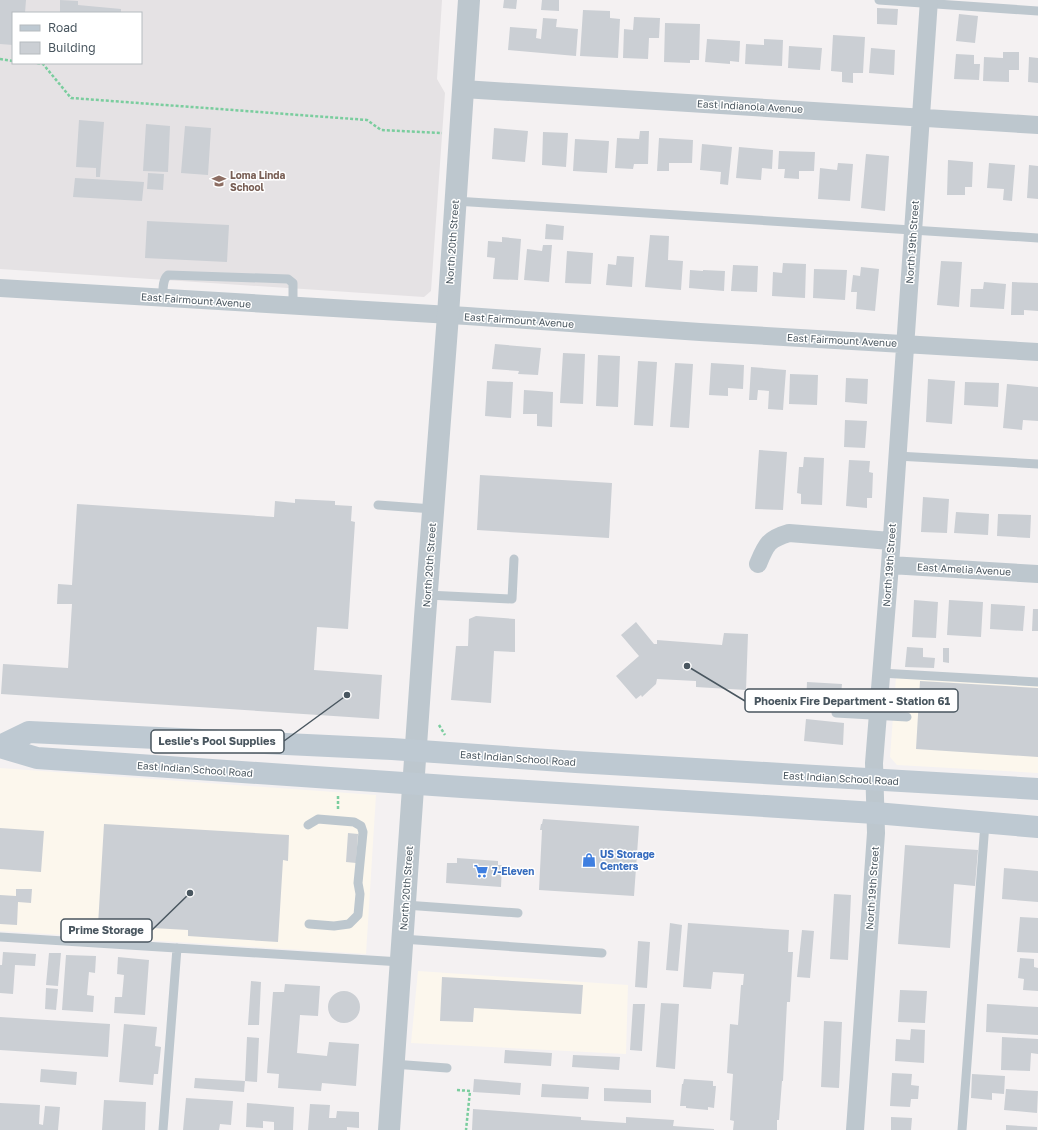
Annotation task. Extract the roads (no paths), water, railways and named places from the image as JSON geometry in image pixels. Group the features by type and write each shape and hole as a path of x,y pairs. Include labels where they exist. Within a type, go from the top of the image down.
{"main road":[{"name":"East Indian School Road","path":"0,746 30,732 416,750 576,762 1038,789"},
{"name":"East Indian School Road","path":"0,746 37,758 413,784 875,813 1038,827"}],"street":[{"name":"North 20th Street","path":"389,1130 448,315 469,0"},
{"name":"North 19th Street","path":"855,1130 876,833 874,763 877,715 890,565 929,2"},
{"name":"East Indianola Avenue","path":"463,89 1038,125"},
{"name":"East Fairmount Avenue","path":"0,288 448,315 708,333 905,343 1038,352"},
{"path":"758,564 770,541 789,533 891,541"},
{"name":"East Amelia Avenue","path":"890,565 1038,574"}],"lane":[{"path":"879,0 929,2 1038,11"},
{"path":"455,201 1038,238"},
{"path":"163,298 164,281 168,275 288,280 293,283 293,306"},
{"path":"897,456 1038,464"},
{"path":"378,505 433,509"},
{"path":"427,595 512,599 514,559"},
{"path":"880,673 1038,682"},
{"path":"836,712 907,717"},
{"path":"308,825 318,819 354,822 361,826 364,832 358,883 360,894 358,915 349,924 334,926 309,924"},
{"path":"962,1130 985,823"},
{"path":"405,905 518,913"},
{"path":"0,937 401,962"},
{"path":"402,939 602,953"},
{"path":"164,1130 177,948"},
{"path":"393,1064 447,1068"}],"place":[{"name":"Loma Linda School","path":"219,181"},
{"name":"Phoenix Fire Department - Station 61","path":"687,666"},
{"name":"Leslie's Pool Supplies","path":"347,695"},
{"name":"US Storage Centers","path":"589,860"},
{"name":"7-Eleven","path":"481,871"},
{"name":"Prime Storage","path":"190,893"}]}
